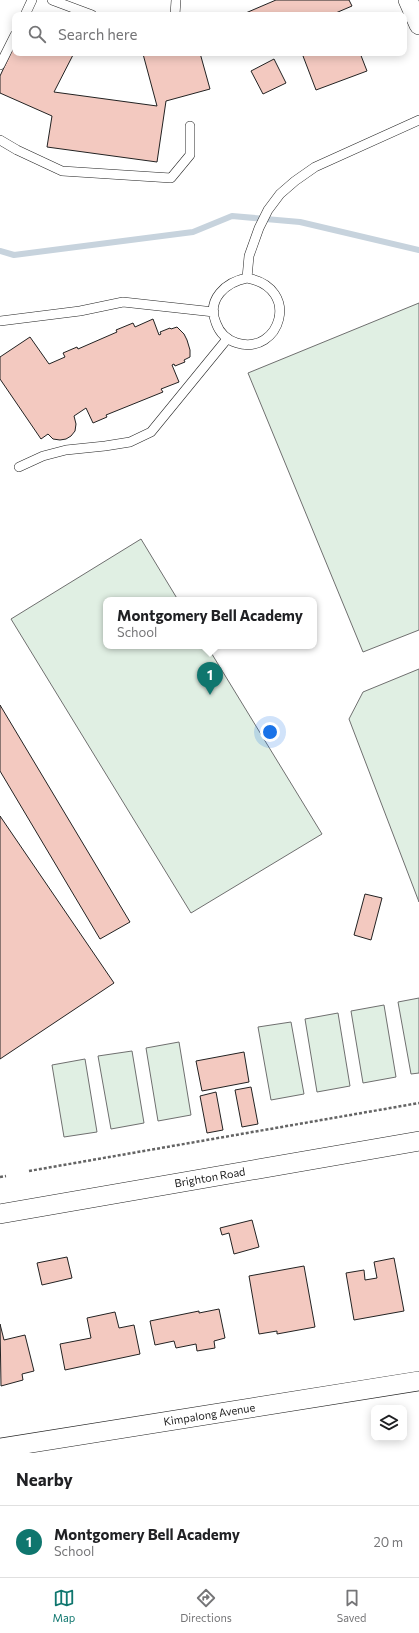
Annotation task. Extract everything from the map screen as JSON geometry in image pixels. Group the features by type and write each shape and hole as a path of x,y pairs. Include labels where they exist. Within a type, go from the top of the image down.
{"street":[{"path":"408,0 419,25"},
{"name":"Brighton Road","path":"0,1214 419,1141"},
{"name":"Kimpalong Avenue","path":"0,1448 419,1381"}],"lane":[{"path":"26,12 32,0"},
{"path":"52,0 84,12"},
{"path":"175,12 176,0"},
{"path":"0,65 12,41"},
{"path":"247,278 249,256 259,228 268,210 280,194 315,167 419,120"},
{"path":"0,140 17,150 62,171 171,178 190,155 190,126"},
{"path":"247,278 258,280 268,285 276,294 280,304 280,315 277,326 271,335 262,341 251,344 240,344 227,339 215,322 214,312 215,301 220,292 232,282 247,278"},
{"path":"0,321 80,311 123,302 214,312"},
{"path":"19,467 43,456 66,450 130,442 151,432 227,339"}],"path":[{"path":"29,1171 419,1103"},
{"path":"0,1177 6,1176"}],"green space":[{"path":"419,303 419,630 363,652 248,373"},
{"path":"141,539 176,597 103,597 103,649 209,649 322,834 191,913 11,619"},
{"path":"419,669 419,902 349,719 363,692"},
{"path":"419,998 419,1073 411,1074 398,1002"},
{"path":"384,1005 396,1077 363,1083 351,1011"},
{"path":"338,1013 350,1086 317,1092 305,1019"},
{"path":"291,1022 304,1094 271,1100 258,1027"},
{"path":"179,1042 191,1115 158,1121 146,1048"},
{"path":"132,1051 144,1123 111,1129 98,1056"},
{"path":"85,1059 97,1132 64,1137 52,1065"}],"building":[{"path":"276,0 349,0 352,6 338,12 248,12"},
{"path":"12,50 12,56 72,56 54,92 157,106 144,56 201,56 210,89 166,101 157,162 47,147 52,116 0,93 0,76"},
{"path":"303,56 361,56 367,71 316,90"},
{"path":"274,59 286,83 263,94 251,71"},
{"path":"153,319 159,335 161,334 160,332 177,327 184,334 187,340 190,350 190,357 184,360 185,362 175,366 174,364 172,365 179,382 161,389 163,392 106,415 107,417 93,423 86,408 74,416 76,424 75,431 66,439 53,439 48,434 41,439 0,379 0,357 30,337 49,364 65,357 63,353 77,347 78,349 117,332 116,330 133,323 135,327"},
{"path":"0,705 130,922 100,939 0,771"},
{"path":"0,816 114,983 0,1059"},
{"path":"365,894 382,898 371,940 354,935"},
{"path":"244,1052 249,1082 202,1091 196,1061"},
{"path":"251,1087 258,1124 242,1127 235,1090"},
{"path":"216,1092 223,1130 207,1133 200,1096"},
{"path":"252,1220 259,1247 234,1254 229,1233 222,1235 220,1228"},
{"path":"67,1257 72,1278 42,1285 37,1263"},
{"path":"394,1258 404,1311 354,1320 346,1273 364,1270 365,1280 377,1278 374,1262"},
{"path":"304,1266 315,1327 277,1334 277,1331 259,1334 249,1276"},
{"path":"219,1309 225,1338 214,1341 215,1348 197,1351 196,1344 176,1348 174,1341 155,1345 150,1321 199,1311 199,1313"},
{"path":"115,1312 119,1328 134,1325 140,1354 65,1370 60,1344 91,1338 87,1318"},
{"path":"0,1324 4,1340 25,1335 34,1371 22,1374 23,1380 1,1386"}],"waterway":[{"path":"0,251 14,255 193,232 232,216 300,222 419,250"}],"place":[{"name":"Montgomery Bell Academy","path":"210,695"}]}
